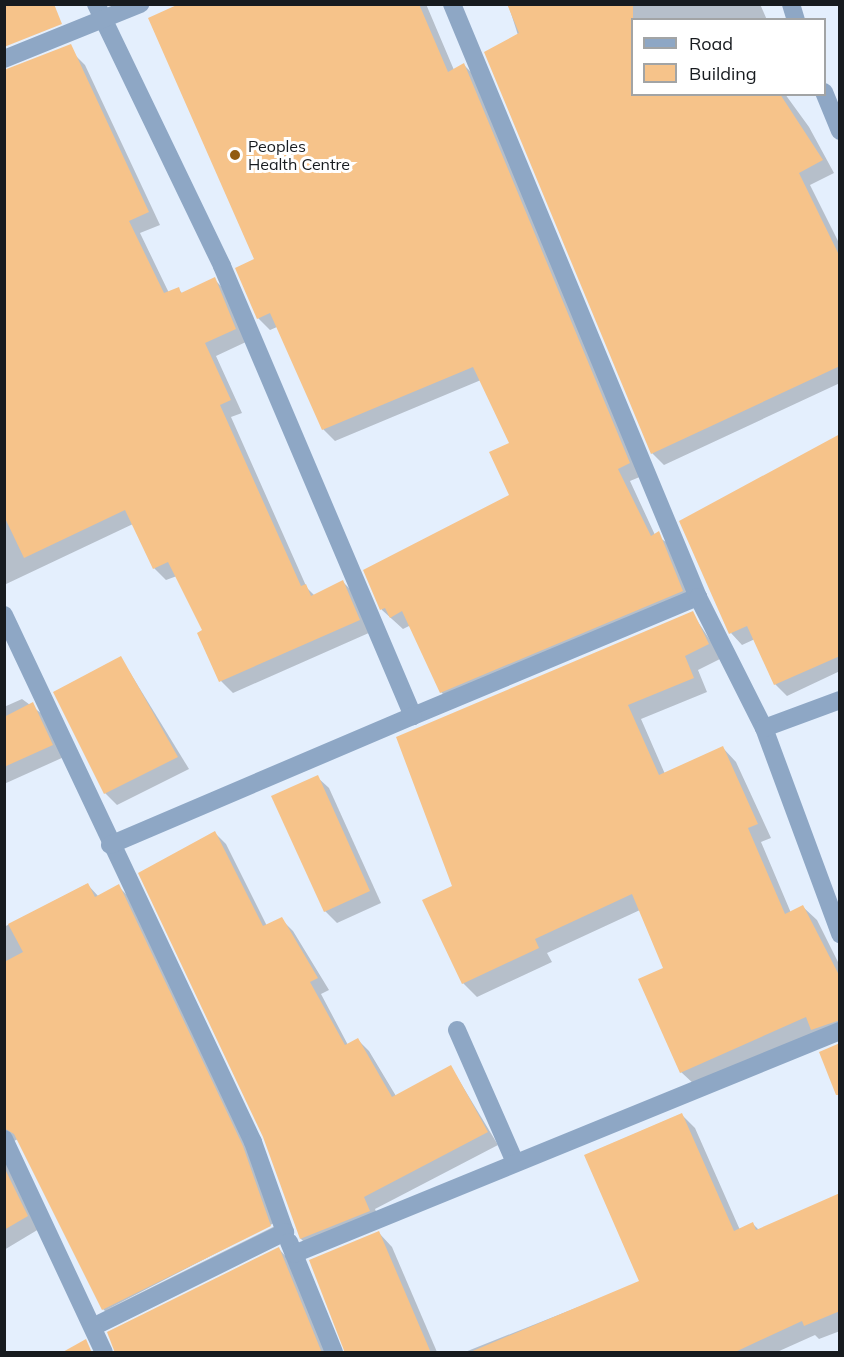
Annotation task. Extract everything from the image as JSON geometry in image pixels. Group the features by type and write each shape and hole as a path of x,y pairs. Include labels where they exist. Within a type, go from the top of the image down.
{"street":[{"path":"96,4 222,266 413,716"},
{"path":"4,59 103,22 140,4"},
{"path":"452,4 698,597 764,728 840,934"},
{"path":"826,95 840,131"},
{"path":"110,845 698,597"},
{"path":"4,615 110,845 253,1142 285,1233 334,1353"},
{"path":"764,728 840,700"},
{"path":"456,1030 514,1160"},
{"path":"294,1254 514,1160 840,1031"},
{"path":"4,1139 104,1353"},
{"path":"93,1327 285,1233"}],"building":[{"path":"4,4 54,4 62,24 4,47"},
{"path":"179,4 419,4 448,72 464,63 630,463 618,469 651,536 659,531 683,591 440,693 402,611 390,618 385,608 380,610 363,570 509,495 489,452 509,443 473,367 322,430 270,313 257,319 235,268 254,259 148,18"},
{"path":"507,4 633,4 631,96 781,96 823,160 799,173 840,257 840,366 651,454 484,52 519,33"},
{"path":"71,44 149,212 129,221 164,293 179,287 181,293 215,277 236,329 205,343 231,400 220,405 301,586 306,584 311,596 343,580 360,620 219,682 197,633 202,630 168,562 153,569 125,510 24,558 4,516 4,70"},
{"path":"840,434 840,656 774,685 747,626 729,634 679,521"},
{"path":"693,611 709,644 685,656 694,678 628,705 659,775 723,746 758,824 748,828 785,914 803,905 840,977 840,1020 811,1030 806,1017 680,1073 638,979 663,968 632,894 535,939 539,948 462,984 422,900 452,886 396,737"},
{"path":"121,656 178,757 104,794 53,692"},
{"path":"33,702 53,745 4,767 4,717"},
{"path":"318,775 370,891 324,912 271,796"},
{"path":"215,831 263,926 282,917 318,978 310,982 345,1045 358,1038 392,1097 451,1065 488,1132 364,1197 370,1211 300,1239 263,1137 138,873"},
{"path":"88,883 95,897 119,884 243,1146 271,1226 102,1310 14,1134 4,1128 4,962 23,952 8,924"},
{"path":"840,1043 840,1095 836,1095 819,1052"},
{"path":"682,1113 734,1231 753,1222 756,1230 840,1193 840,1311 804,1326 802,1321 733,1353 468,1353 639,1281 584,1155"},
{"path":"4,1167 28,1216 4,1230"},
{"path":"379,1231 431,1353 345,1353 309,1260"},
{"path":"279,1247 322,1353 115,1353 107,1332"},
{"path":"86,1339 92,1353 61,1353"}],"place":[{"name":"Peoples Health Centre","path":"235,155"}]}
